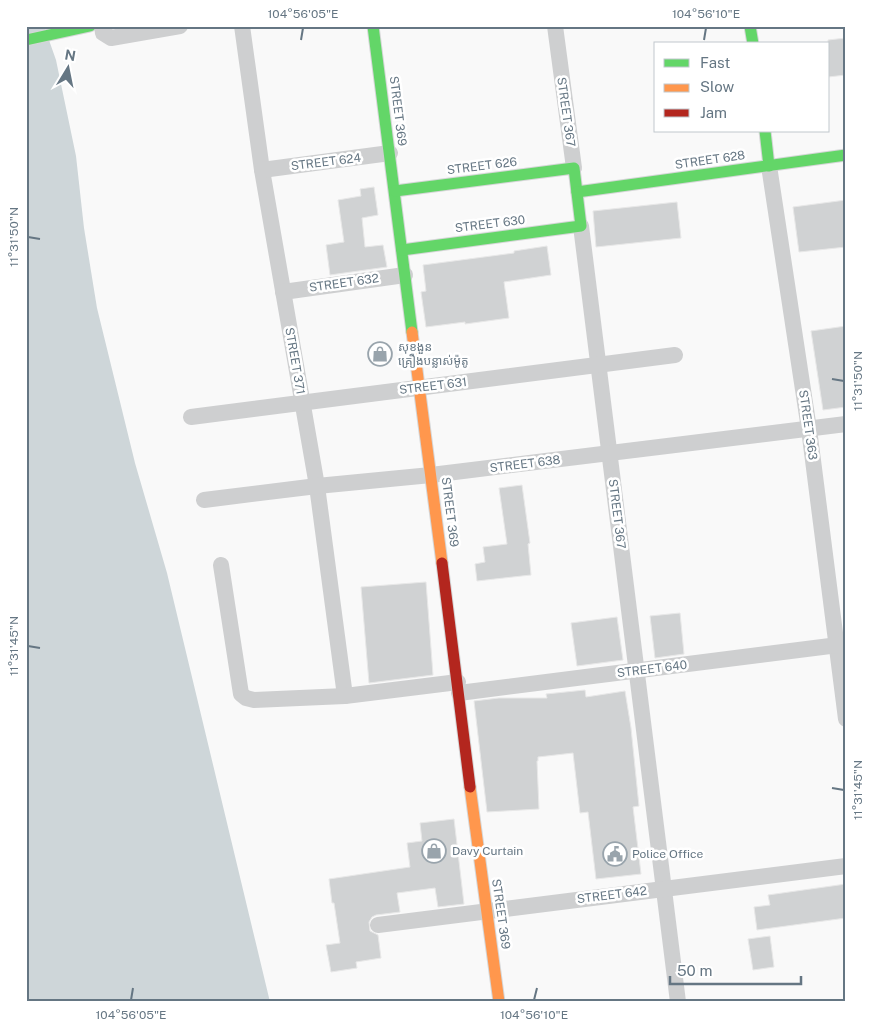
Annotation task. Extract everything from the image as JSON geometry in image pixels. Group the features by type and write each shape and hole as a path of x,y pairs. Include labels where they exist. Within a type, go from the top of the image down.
{"main road":[{"path":"26,40 90,26"},
{"name":"STREET 369","path":"374,26 498,1002"},
{"path":"750,26 753,42"},
{"name":"STREET 363","path":"765,132 769,166"},
{"name":"STREET 628","path":"577,192 846,155"},
{"name":"STREET 626","path":"395,191 574,168"},
{"name":"STREET 367","path":"574,168 582,226"},
{"name":"STREET 630","path":"402,250 582,226"}],"street":[{"path":"102,26 103,33 111,38 180,26"},
{"name":"STREET 371","path":"242,26 262,170 317,486 345,696"},
{"name":"STREET 367","path":"555,26 574,168"},
{"name":"STREET 624","path":"262,170 390,153"},
{"name":"STREET 363","path":"769,166 841,645 846,719"},
{"name":"STREET 367","path":"582,226 678,1002"},
{"name":"STREET 632","path":"282,292 406,275"},
{"name":"STREET 631","path":"191,417 675,355"},
{"name":"STREET 638","path":"204,500 317,486 431,476 846,424"},
{"name":"STREET 640","path":"221,565 241,694 246,698 254,700 345,696 637,672 841,645"},
{"name":"STREET 642","path":"378,925 846,866"}],"shaded area":[{"path":"26,26 44,26 56,60 76,156 84,228 97,308 135,463 167,573 270,1002 26,1002"}],"building":[{"path":"846,38 846,75 830,77 830,42 828,40"},
{"path":"374,187 378,215 362,218 365,247 383,245 387,267 330,275 326,245 344,242 338,200 361,196 360,189"},
{"path":"846,200 846,247 799,252 793,207"},
{"path":"677,202 681,238 596,247 593,211"},
{"path":"547,246 551,275 504,282 509,318 426,327 421,292 426,291 423,265 514,253 514,251"},
{"path":"846,326 846,407 823,410 811,331"},
{"path":"522,485 530,543 528,544 531,575 477,581 475,564 485,562 483,547 507,544 499,488"},
{"path":"426,582 433,675 369,683 361,587"},
{"path":"680,613 684,654 655,658 650,616"},
{"path":"617,617 623,660 577,666 571,623"},
{"path":"585,690 586,697 625,691 639,806 633,807 641,874 596,879 588,812 580,813 573,753 538,757 539,809 487,812 474,701 499,698 547,698 546,694"},
{"path":"454,819 464,904 438,907 435,888 397,893 400,912 376,915 369,922 370,931 378,935 381,958 356,962 357,968 331,972 326,945 340,943 329,879 410,867 407,843 422,841 420,823"},
{"path":"846,884 846,918 757,930 754,907 770,905 768,895"},
{"path":"770,936 774,967 753,970 748,939"}],"traffic: fast":[{"path":"26,40 90,26"},
{"path":"373,26 412,332"},
{"path":"750,26 753,42"},
{"path":"765,132 769,166"},
{"path":"577,192 846,155"},
{"path":"395,191 574,168 581,226 402,250"}],"traffic: slow":[{"path":"412,332 442,563"},
{"path":"470,787 499,1002"}],"traffic: jam":[{"path":"442,563 470,787"}],"place":[{"name":"សុខងួន គ្រឿងបន្លាស់ម៉ូតូ","path":"380,354"},
{"name":"Davy Curtain","path":"434,851"},
{"name":"Police Office","path":"615,854"}]}
